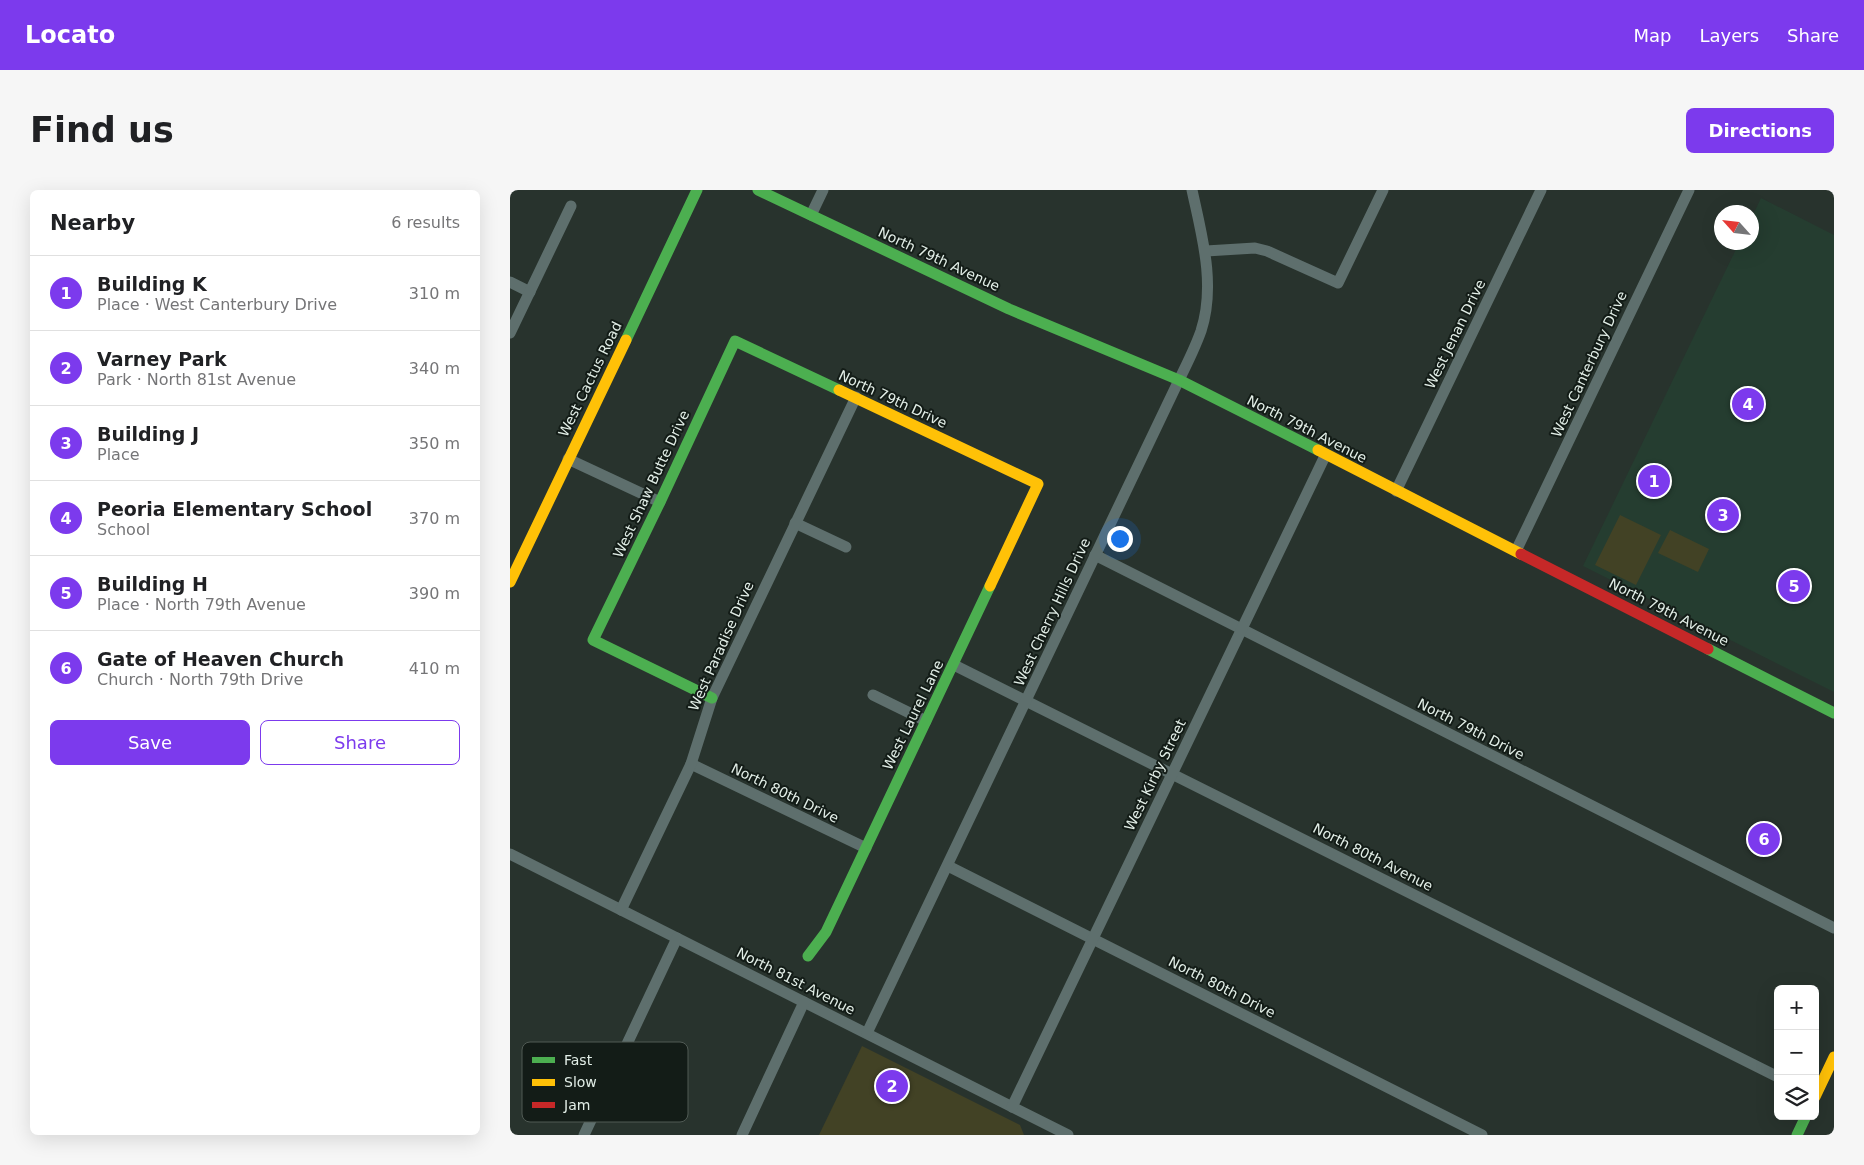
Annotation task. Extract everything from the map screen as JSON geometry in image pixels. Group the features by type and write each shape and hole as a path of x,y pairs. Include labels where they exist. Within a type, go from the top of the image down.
{"street":[{"name":"West Cactus Road","path":"510,582 697,190"},
{"name":"North 79th Avenue","path":"758,190 1022,315 1179,380 1325,456 1834,713"},
{"path":"811,215 823,190"},
{"name":"West Cherry Hills Drive","path":"867,1034 1179,380 1201,330 1208,291 1206,252 1192,190"},
{"path":"1206,252 1255,248 1267,251 1338,283 1383,190"},
{"name":"West Jenan Drive","path":"1396,491 1541,190"},
{"name":"West Canterbury Drive","path":"1516,551 1689,190"},
{"path":"510,333 571,206"},
{"path":"510,282 530,292"},
{"name":"North 79th Drive","path":"735,341 1038,484"},
{"name":"West Shaw Butte Drive","path":"712,698 593,640 735,341"},
{"name":"West Paradise Drive","path":"621,910 691,764 712,698 856,397"},
{"name":"West Kirby Street","path":"1012,1107 1325,456"},
{"path":"568,459 660,502"},
{"name":"West Laurel Lane","path":"808,956 826,932 1038,484"},
{"path":"795,523 846,548"},
{"name":"North 79th Drive","path":"1095,555 1834,928"},
{"name":"North 80th Avenue","path":"954,665 1774,1075"},
{"path":"873,695 926,721"},
{"name":"North 80th Drive","path":"691,764 866,848"},
{"name":"North 81st Avenue","path":"510,854 1068,1135"},
{"name":"North 80th Drive","path":"948,866 1482,1135"},
{"path":"628,1042 677,938"},
{"path":"742,1135 804,1002"},
{"path":"1819,1088 1834,1057"},
{"path":"1797,1135 1804,1120"},
{"path":"584,1135 590,1122"}],"shaded area":[{"path":"1761,198 1834,235 1834,692 1583,566 1736,250 1759,250 1758,205"},
{"path":"1620,515 1661,535 1636,585 1595,565"},
{"path":"1670,530 1709,549 1698,572 1658,553"},
{"path":"862,1046 1020,1125 1024,1135 819,1135"}],"traffic: fast":[{"path":"626,340 697,190"},
{"path":"758,190 1009,309 1179,380 1318,450"},
{"path":"712,698 593,640 735,341 839,390"},
{"path":"808,956 826,932 990,586"},
{"path":"1708,649 1834,713"},
{"path":"1797,1135 1804,1120"}],"traffic: slow":[{"path":"510,582 626,340"},
{"path":"839,390 1038,484 990,586"},
{"path":"1318,450 1521,554"},
{"path":"1819,1089 1834,1057"}],"traffic: jam":[{"path":"1521,554 1708,649"}],"place":[{"name":"Peoria Elementary School","path":"1748,404"},
{"name":"Building K","path":"1654,481"},
{"name":"Building J","path":"1723,515"},
{"name":"Building H","path":"1794,586"},
{"name":"Gate of Heaven Church","path":"1764,839"},
{"name":"Varney Park","path":"892,1086"}]}
